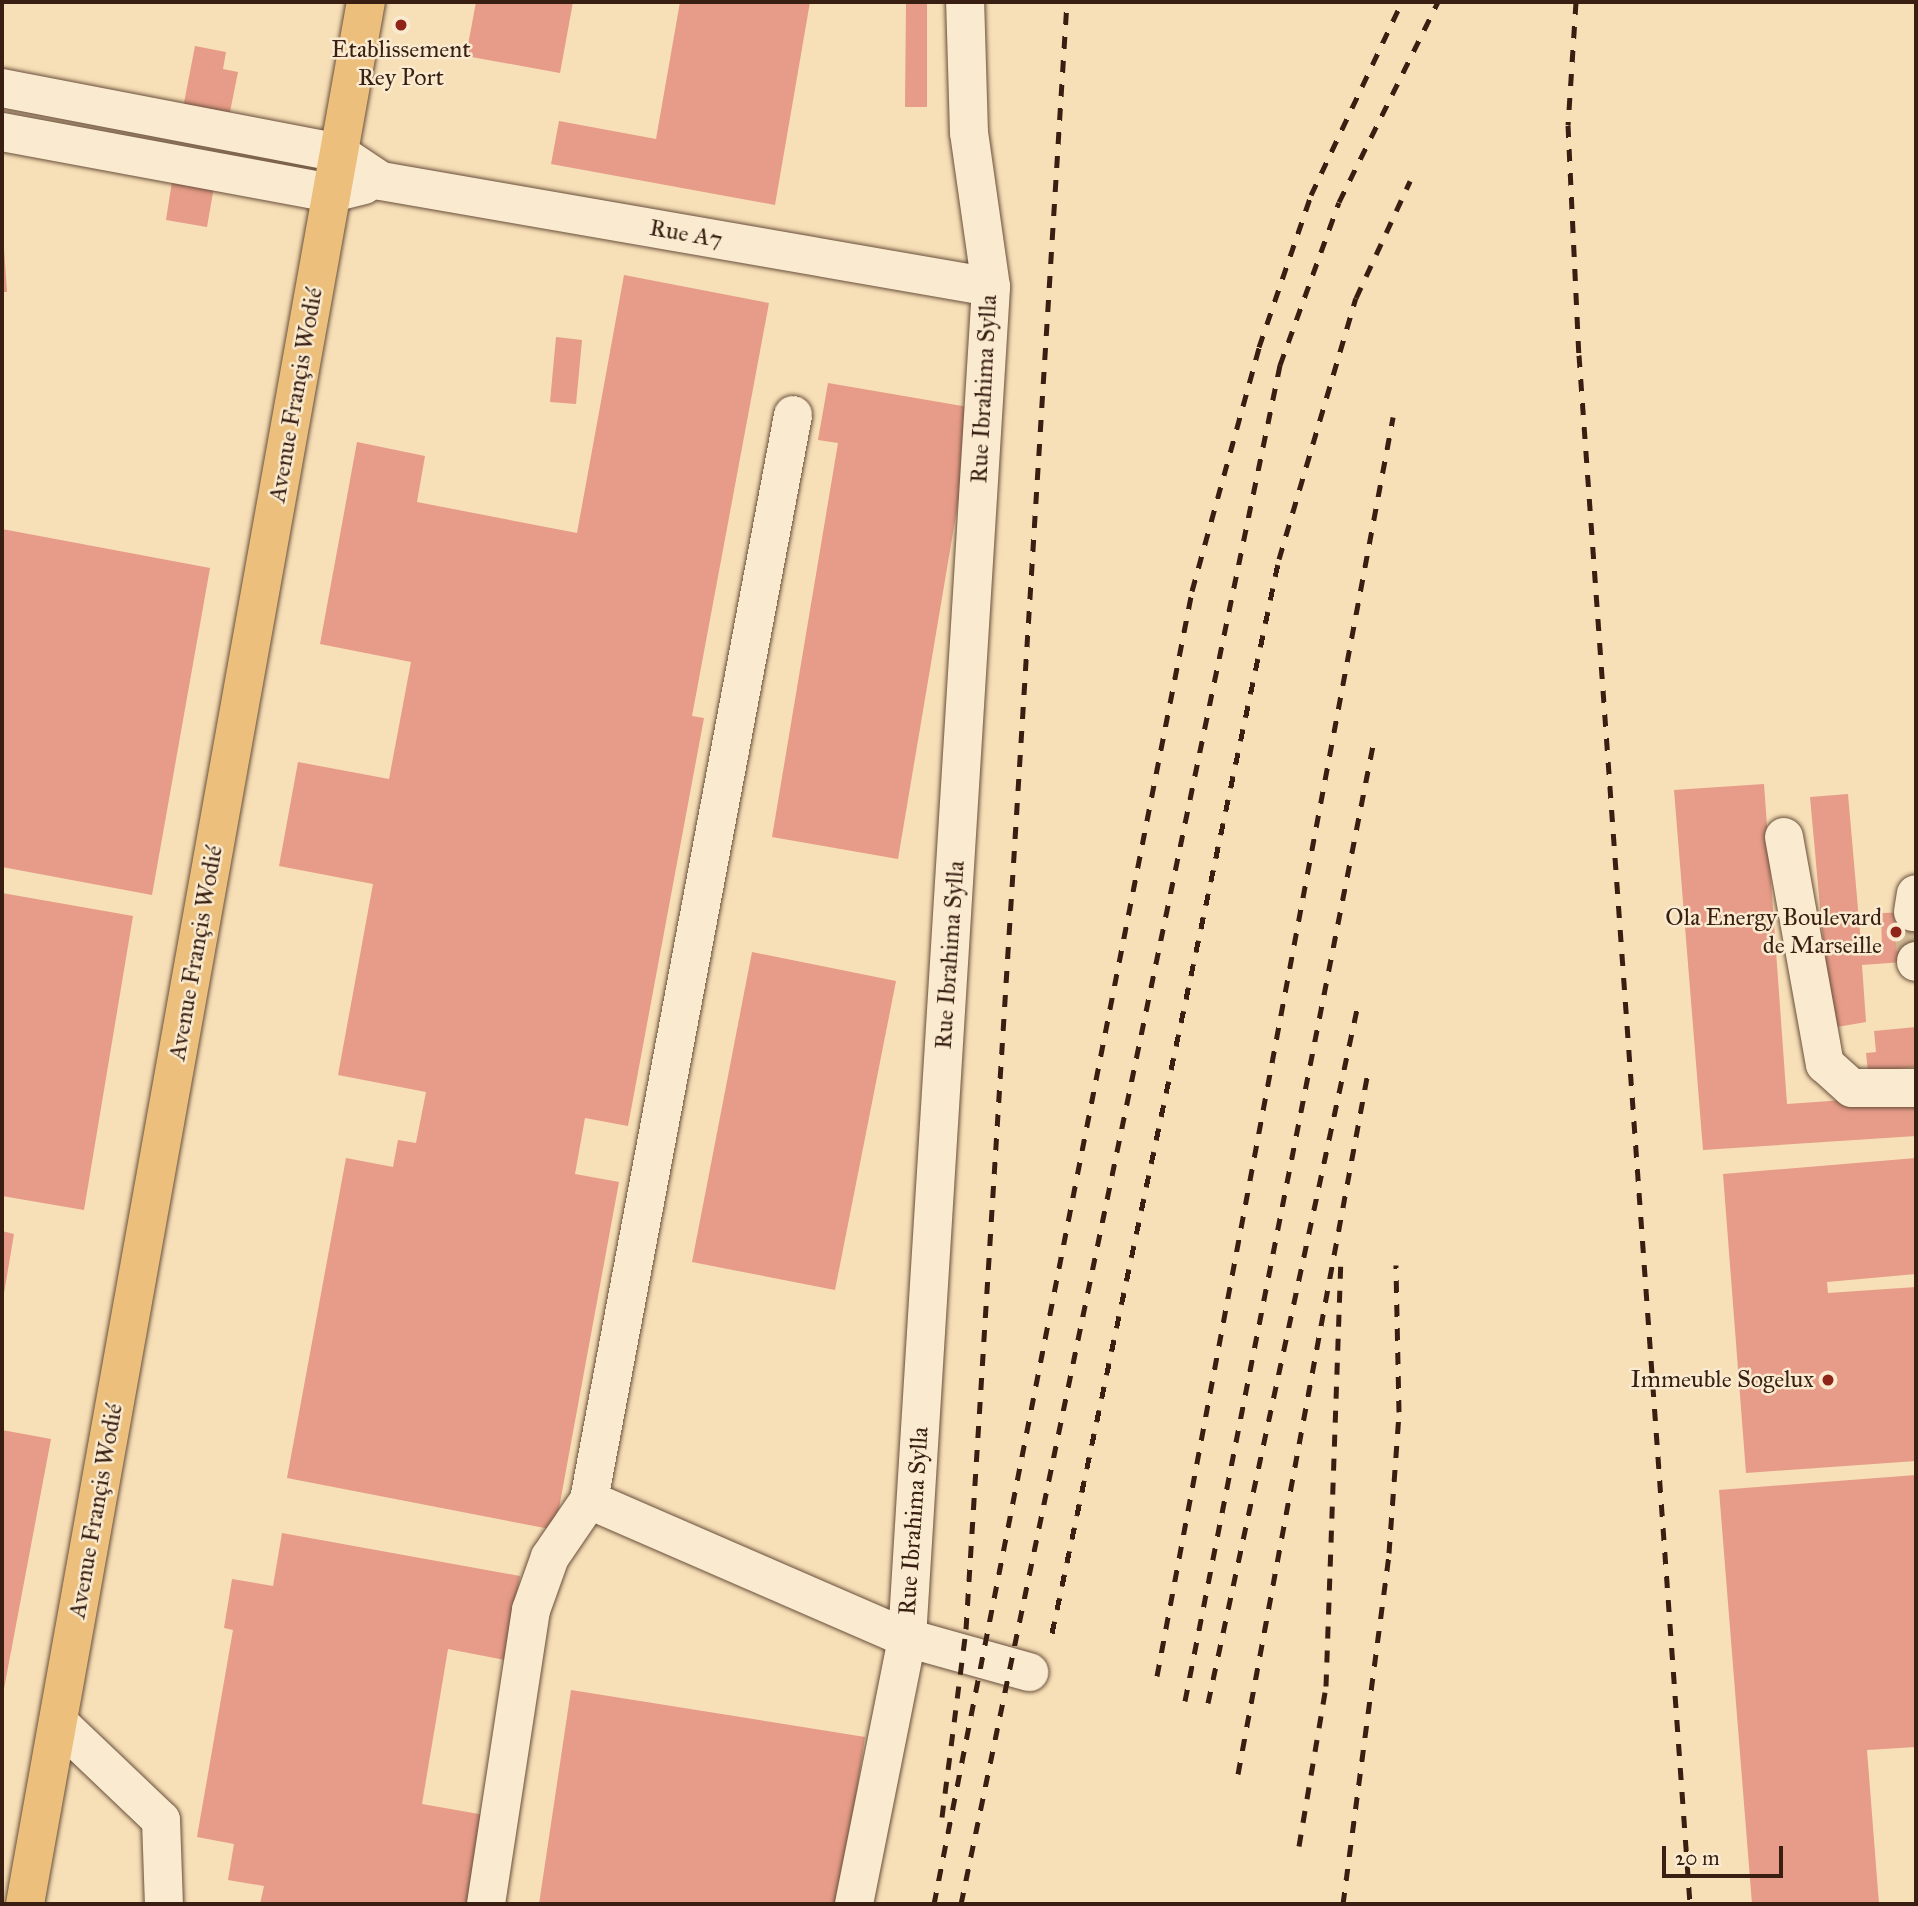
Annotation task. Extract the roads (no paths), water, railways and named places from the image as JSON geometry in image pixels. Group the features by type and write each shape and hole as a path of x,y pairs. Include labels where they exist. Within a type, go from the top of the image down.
{"main road":[{"name":"Avenue Françis Wodié","path":"25,1904 366,2"}],"street":[{"name":"Rue Ibrahima Sylla","path":"855,1904 907,1638 991,287 969,133 965,2"},
{"path":"2,88 339,153"},
{"path":"2,132 332,193"},
{"name":"Rue A7","path":"339,153 381,181"},
{"name":"Rue A7","path":"332,193 381,181 991,287"},
{"path":"486,1904 531,1610 550,1557 589,1500 793,415"},
{"path":"1784,837 1825,1064 1852,1088 1916,1088"},
{"path":"589,1500 907,1638 1029,1672"},
{"path":"58,1722 161,1820 164,1904"}],"tunnel":[{"path":"1913,912 1916,961"}],"railway":[{"path":"942,1817 966,1629 1067,2"},
{"path":"934,1904 1192,591 1259,347 1311,195 1402,2"},
{"path":"961,1904 1280,365 1339,202 1438,2"},
{"path":"1576,2 1568,125 1579,355 1690,1904"},
{"path":"1052,1633 1279,559 1356,298 1410,181"},
{"path":"1157,1676 1393,417"},
{"path":"1185,1701 1373,745"},
{"path":"1208,1703 1357,1009"},
{"path":"1238,1774 1367,1077"},
{"path":"1299,1846 1326,1686 1341,1262"},
{"path":"1343,1904 1389,1553 1399,1412 1396,1265"}],"place":[{"name":"Etablissement Rey Port","path":"401,25"},
{"name":"Ola Energy Boulevard de Marseille","path":"1896,932"},
{"name":"Immeuble Sogelux","path":"1828,1380"}]}
